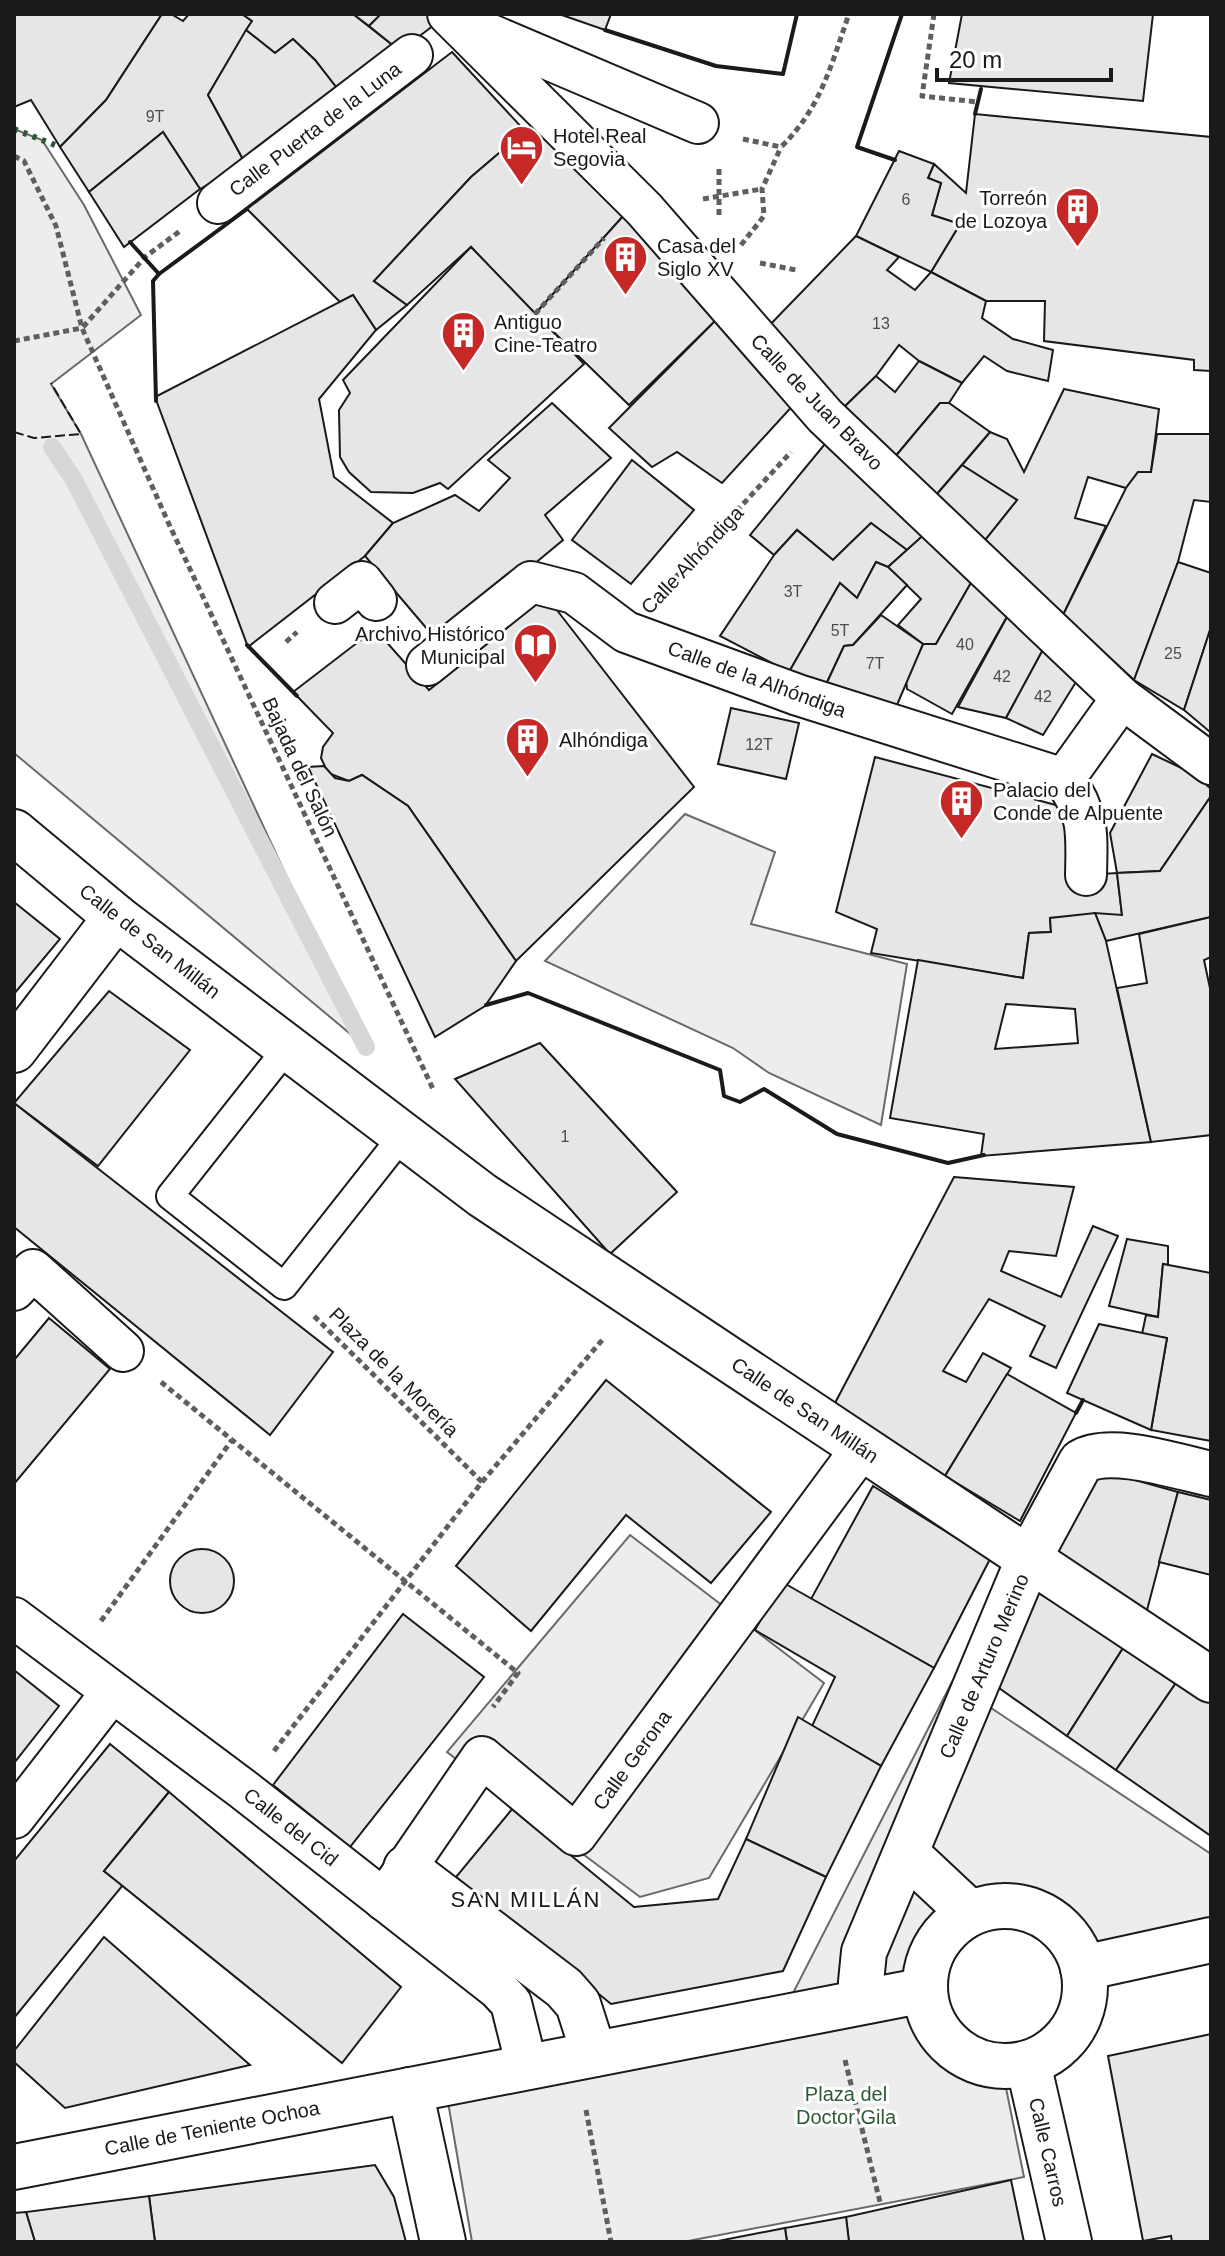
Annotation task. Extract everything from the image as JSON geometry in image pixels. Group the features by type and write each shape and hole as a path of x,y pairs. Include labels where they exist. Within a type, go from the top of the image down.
{"street":[{"path":"450,22 698,123"},
{"name":"Calle de Juan Bravo","path":"450,22 637,203 825,416 1122,698 1211,764"},
{"name":"Calle Puerta de la Luna","path":"218,203 412,55"},
{"path":"335,603 362,582 376,600"},
{"name":"Calle Alhóndiga","path":"427,665 531,582 574,593 626,632"},
{"name":"Calle de la Alhóndiga","path":"626,632 889,725 1064,779"},
{"path":"1086,875 1087,837 1083,808 1064,779 1122,698"},
{"name":"Calle de San Millán","path":"14,832 116,917 482,1195 1211,1680"},
{"path":"14,1050 116,917"},
{"path":"14,1290 33,1270 123,1351"},
{"name":"Calle Gerona","path":"482,1757 576,1835 862,1448"},
{"name":"Calle de Arturo Merino","path":"849,2005 861,1982 864,1952 1029,1558 1081,1462 1093,1455 1114,1454 1211,1474"},
{"name":"Calle del Cid","path":"14,1618 244,1790 564,1988 578,2004 585,2056"},
{"path":"14,1818 112,1692"},
{"path":"395,1884 482,1757"},
{"path":"906,1853 970,1913"},
{"name":"Calle del Cid","path":"395,1884 511,2003 527,2067"},
{"path":"993,1907 1017,1907 1039,1914 1060,1927 1075,1945 1083,1968 1086,1991 1074,2026 1050,2052 1028,2063 1004,2067 980,2063 958,2051 941,2035 929,2014 925,1990 927,1967 936,1945 951,1926 970,1913 993,1907"},
{"path":"1083,1968 1211,1940"},
{"path":"443,2242 410,2090 925,1990"},
{"name":"Calle Carros","path":"1028,2063 1069,2242"},
{"name":"Calle de Teniente Ochoa","path":"14,2167 410,2090"}],"lane":[{"path":"288,1047 170,1196 284,1286 403,1135"}],"path":[{"path":"752,232 764,216 762,189 781,147 818,101 849,14"},
{"path":"934,14 922,96 978,102"},
{"path":"736,136 781,147"},
{"name":"Bajada del Salón","path":"14,156 24,161 56,226 82,328 175,536 435,1095"},
{"path":"717,177 716,198 722,223"},
{"path":"694,200 762,189"},
{"path":"535,314 637,203"},
{"path":"734,243 746,254"},
{"path":"14,341 82,328 145,257"},
{"path":"753,260 796,270"},
{"name":"Calle Alhóndiga","path":"626,632 825,416"},
{"name":"Plaza de la Morería","path":"284,1286 482,1482"},
{"path":"244,1790 482,1482 637,1299"},
{"path":"123,1351 518,1673 471,1740 482,1757"},
{"path":"71,1661 232,1440"},
{"path":"849,2005 880,2202"},
{"path":"585,2056 611,2242"}],"green space":[{"path":"14,129 42,140 84,205 141,315 51,384 81,434 366,1047 14,753"},
{"path":"685,814 775,852 751,924 907,964 881,1125 769,1073 733,1048 545,961"},
{"path":"630,1535 824,1683 709,1878 640,1897 447,1752"},
{"name":"Plaza del Doctor Gila","path":"952,1682 1211,1854 1211,1922 1097,1945 1082,1920 1045,1898 995,1887 943,1906 912,1944 907,1973 913,2024 940,2061 970,2079 1006,2088 1024,2177 683,2242 472,2242 448,2102 768,2042"}],"building":[{"path":"14,14 162,14 106,100 60,147 31,100 14,107"},
{"path":"162,14 171,14 183,21 189,14 242,14 252,21 208,95 245,163 200,189 163,132 89,192 60,147 106,100"},
{"path":"242,14 353,14 400,51 343,96 315,60 293,39 275,53 246,30 252,21"},
{"path":"353,14 381,14 369,26"},
{"path":"381,14 428,14 438,22 400,51 369,26"},
{"path":"559,14 611,14 605,30"},
{"path":"962,14 1153,14 1143,101 949,83"},
{"path":"246,30 275,53 293,39 315,60 343,96 245,163 208,95"},
{"path":"452,52 525,131 471,177 374,281 407,305 376,330 353,295 340,302 247,209"},
{"name":"Torreón de Lozoya","path":"975,114 1211,137 1211,371 1194,370 1194,360 1044,341 1045,301 986,301 931,272 960,224 932,215 941,183 928,178 934,164 966,193"},
{"path":"539,119 625,214 535,314 471,247 407,305 374,281 471,177"},
{"path":"163,132 200,189 124,247 89,192"},
{"path":"899,151 934,164 928,178 941,183 932,215 960,224 931,272 856,236"},
{"name":"Casa del Siglo XV","path":"625,214 719,317 629,405 535,314"},
{"path":"856,236 899,257 887,270 915,290 931,272 986,301 982,318 1013,339 1053,350 1048,381 1007,371 984,356 962,383 919,361 899,345 876,376 836,415 762,333"},
{"name":"Antiguo Cine-Teatro","path":"471,247 584,364 448,489 440,483 413,493 371,492 349,472 340,457 339,410 350,393 343,380"},
{"path":"353,295 376,330 319,399 334,477 393,523 365,556 248,647 155,397"},
{"path":"719,317 797,401 722,483 677,452 652,467 609,428"},
{"path":"919,361 962,383 949,403 940,403 889,464 836,415 876,376 895,392"},
{"path":"1064,389 1159,409 1151,472 1138,472 1126,488 1088,477 1075,518 1106,526 1063,615 981,545 1017,500 962,465 990,432 1007,439 1024,472"},
{"path":"552,403 611,458 545,515 563,540 439,643 365,556 393,523 455,495 479,511 510,478 488,460"},
{"path":"940,403 949,403 990,432 931,501 889,464"},
{"path":"1157,434 1211,434 1211,502 1194,500 1178,562 1134,680 1063,615 1126,488 1138,472 1151,472"},
{"path":"829,439 928,531 907,550 871,523 833,560 797,530 774,555 750,535"},
{"path":"632,460 694,510 631,584 572,540"},
{"path":"962,465 1017,500 981,545 931,501"},
{"path":"871,523 907,550 888,567 876,562 857,598 840,583 789,672 720,636 774,555 797,530 833,560"},
{"path":"928,531 976,574 936,644 923,644 898,625 921,599 888,567"},
{"path":"876,562 888,567 907,585 853,645 844,646 823,691 789,672 840,583 857,598"},
{"path":"1178,562 1211,573 1211,627 1184,710 1134,680"},
{"path":"976,574 1013,606 952,714 907,689 906,679 923,644 936,644"},
{"name":"Alhóndiga","path":"546,596 694,787 516,961 408,806 362,775 349,781 328,773 321,758 323,747 333,733 293,692 375,629 429,690"},
{"path":"1013,606 1046,644 1006,718 958,707"},
{"path":"881,615 923,644 891,719 823,691 844,646 853,645"},
{"path":"1211,627 1211,730 1210,732 1184,710"},
{"path":"1046,644 1081,674 1043,735 1006,718"},
{"path":"731,708 799,723 786,779 718,764"},
{"path":"1152,754 1194,774 1211,789 1211,796 1160,871 1117,873 1110,833"},
{"name":"Palacio del Conde de Alpuente","path":"875,757 1071,809 1068,876 1117,873 1122,915 1050,918 1051,932 1029,933 1023,978 871,953 877,929 836,912"},
{"path":"324,766 335,778 349,781 362,775 408,806 516,961 485,1006 435,1037 308,767"},
{"path":"1211,796 1211,917 1106,941 1095,913 1122,915 1117,873 1160,871"},
{"path":"14,902 60,939 14,994"},
{"path":"1095,913 1106,941 1151,1142 981,1156 984,1134 890,1118 918,960 1023,978 1029,933 1051,932 1050,918","holes":["1006,1004 1075,1009 1078,1043 995,1049"]},
{"path":"1211,917 1211,957 1204,960 1211,993 1211,1135 1151,1142 1117,988 1147,983 1139,934"},
{"path":"109,991 190,1050 98,1166 14,1103"},
{"path":"540,1043 677,1192 610,1254 455,1079"},
{"path":"14,1103 333,1352 270,1435 14,1227"},
{"path":"954,1177 1074,1187 1056,1256 1009,1251 1001,1271 1061,1297 1093,1226 1118,1236 1056,1368 1030,1356 1045,1326 989,1299 943,1371 966,1382 983,1353 1011,1368 945,1476 835,1403"},
{"path":"1127,1239 1168,1246 1168,1265 1163,1264 1158,1317 1109,1306"},
{"path":"1163,1264 1211,1273 1211,1441 1151,1430 1167,1338 1142,1334 1146,1315 1158,1317"},
{"path":"49,1318 110,1369 14,1484 14,1360"},
{"path":"1099,1324 1167,1338 1151,1430 1067,1393"},
{"path":"1007,1374 1076,1413 1020,1521 945,1476"},
{"path":"606,1380 771,1512 711,1583 626,1515 531,1631 456,1566"},
{"path":"1099,1470 1178,1492 1146,1614 1050,1555"},
{"path":"873,1486 990,1559 934,1668 811,1599"},
{"path":"1178,1492 1211,1500 1211,1575 1159,1562"},
{"path":"196,1549 208,1549 225,1558 232,1569 232,1593 225,1604 208,1613 196,1613 184,1608 175,1599 170,1587 170,1575 175,1563 184,1554"},
{"path":"782,1582 934,1668 881,1766 812,1726 835,1677 755,1630"},
{"path":"1030,1588 1125,1645 1067,1736 982,1676"},
{"path":"403,1614 484,1677 350,1847 273,1785"},
{"path":"1125,1645 1178,1680 1116,1770 1067,1736"},
{"path":"14,1670 59,1706 14,1763"},
{"path":"1178,1680 1211,1702 1211,1836 1116,1770"},
{"path":"798,1717 881,1766 826,1877 746,1839"},
{"path":"110,1744 169,1792 104,1871 123,1885 14,2018 14,1861"},
{"path":"169,1792 401,1987 342,2063 104,1871"},
{"path":"513,1808 634,1907 718,1899 746,1839 826,1877 783,1971 611,2004 456,1877"},
{"path":"104,1937 250,2065 65,2108 14,2062 14,2051"},
{"path":"1211,2034 1211,2242 1172,2242 1171,2236 1143,2241 1108,2056"},
{"path":"375,2165 394,2197 406,2242 155,2242 149,2196"},
{"path":"1011,2180 1024,2242 849,2242 846,2217"},
{"path":"149,2196 155,2242 35,2242 26,2212"},
{"path":"26,2212 35,2242 14,2242 14,2213"},
{"path":"846,2217 849,2242 787,2242 785,2228"},
{"path":"785,2228 787,2242 713,2242"}],"waterway":[{"path":"52,447 74,480 366,1047"}],"hedge":[{"path":"14,129 60,147"}],"fence":[{"path":"14,432 34,438 81,434 51,383"}],"wall":[{"path":"605,30 716,66 783,74 797,14"},
{"path":"895,160 857,147 902,14"},
{"path":"975,114 981,89"},
{"path":"159,274 247,209"},
{"path":"130,242 159,274 153,281 156,401"},
{"path":"247,645 297,696"},
{"path":"486,1005 528,993 720,1070 724,1096 740,1102 764,1089 837,1134 948,1163 984,1155"},
{"path":"1076,1413 1083,1400"}],"place":[{"name":"Hotel Real Segovia","path":"522,187"},
{"name":"Torreón de Lozoya","path":"1078,248"},
{"name":"Casa del Siglo XV","path":"626,296"},
{"name":"Antiguo Cine-Teatro","path":"463,372"},
{"name":"Archivo Histórico Municipal","path":"536,685"},
{"name":"Alhóndiga","path":"528,779"},
{"name":"Palacio del Conde de Alpuente","path":"962,841"}],"district":[{"name":"SAN MILLÁN","path":"526,1899"}]}
